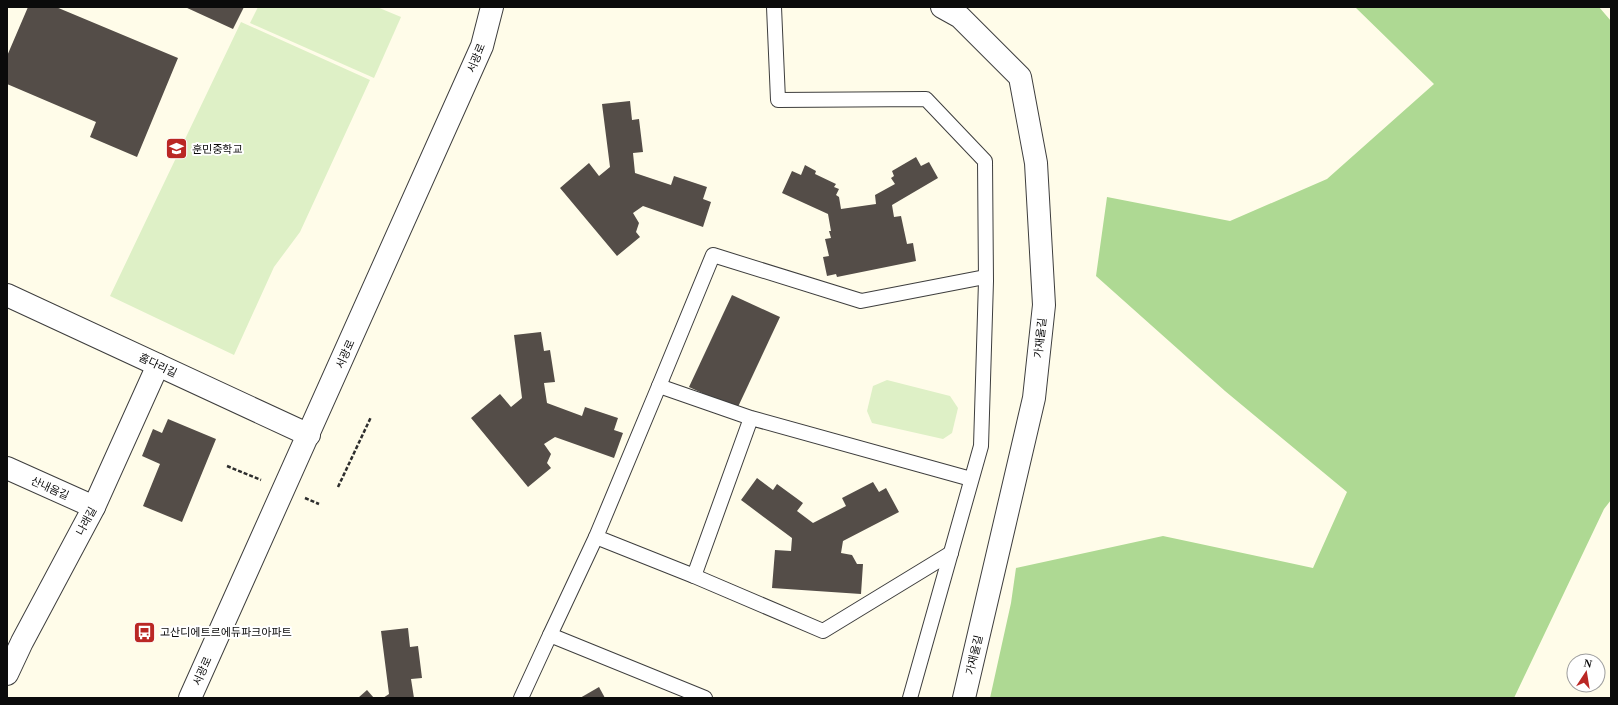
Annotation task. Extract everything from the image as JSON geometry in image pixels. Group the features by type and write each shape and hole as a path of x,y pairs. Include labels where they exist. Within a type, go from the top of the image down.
{"street":[{"name":"서광로","path":"190,698 482,46 492,7"},
{"name":"가재울길","path":"942,7 960,17 1020,77 1036,162 1044,305 1034,398 964,698"},
{"name":"홈다리길","path":"7,295 308,434"},
{"name":"나래길","path":"7,674 14,639 94,507 158,364"},
{"name":"산내음길","path":"7,468 94,507"}],"lane":[{"path":"774,7 778,100 926,99 985,161 986,277 981,446 910,698"},
{"path":"521,698 596,537 713,254 861,301 986,277"},
{"path":"659,386 751,418 971,479"},
{"path":"694,576 751,418"},
{"path":"596,537 694,576 823,631 951,553"},
{"path":"550,635 705,698"}],"path":[{"path":"338,487 371,417"}],"green space":[{"path":"258,7 377,7 401,17 374,78 250,23"},
{"path":"1355,7 1599,7 1611,21 1611,500 1604,509 1514,698 990,698 1011,603 1016,568 1163,536 1313,568 1347,492 1225,391 1096,276 1107,197 1230,221 1327,179 1434,84"},
{"path":"241,22 370,80 300,232 274,267 234,355 110,296"},
{"path":"887,380 950,396 958,408 952,433 943,439 872,423 867,411 873,386"}],"building":[{"path":"28,7 56,7 178,58 137,157 90,137 96,122 7,84 7,56"},
{"path":"185,7 244,7 233,29"},
{"path":"630,101 632,120 639,119 643,152 633,153 635,173 671,185 674,176 707,187 703,199 711,202 703,227 643,206 633,213 639,223 636,232 640,237 617,256 560,188 589,163 599,176 610,167 602,104"},
{"path":"916,157 921,166 929,162 938,178 892,205 894,217 901,216 907,244 913,243 916,261 837,277 836,274 827,276 823,257 829,256 825,239 831,238 828,214 782,193 792,171 801,175 805,165 816,171 815,174 836,184 834,187 839,189 836,195 839,197 841,209 876,204 875,195 895,184 891,178 894,176 892,171"},
{"path":"732,295 780,317 737,409 689,387"},
{"path":"541,332 544,351 550,350 555,382 544,383 547,403 582,416 585,407 618,418 614,430 623,433 614,458 555,437 544,444 551,454 547,463 551,468 528,487 471,418 500,394 511,407 522,398 514,335"},
{"path":"168,419 216,439 182,522 143,506 160,464 142,456 153,429 162,433"},
{"path":"757,478 773,490 777,484 803,503 797,511 813,523 846,506 842,498 873,482 879,492 886,488 899,512 843,541 841,553 852,555 857,564 863,564 861,594 772,588 775,550 791,551 792,538 741,500"},
{"path":"408,628 410,647 418,646 422,678 411,679 414,698 383,698 389,694 381,631"},
{"path":"599,687 605,698 580,698"},
{"path":"367,690 374,698 358,698"}],"place":[{"name":"훈민중학교","path":"176,149"},
{"name":"고산디에트르에듀파크아파트","path":"144,632"}]}
